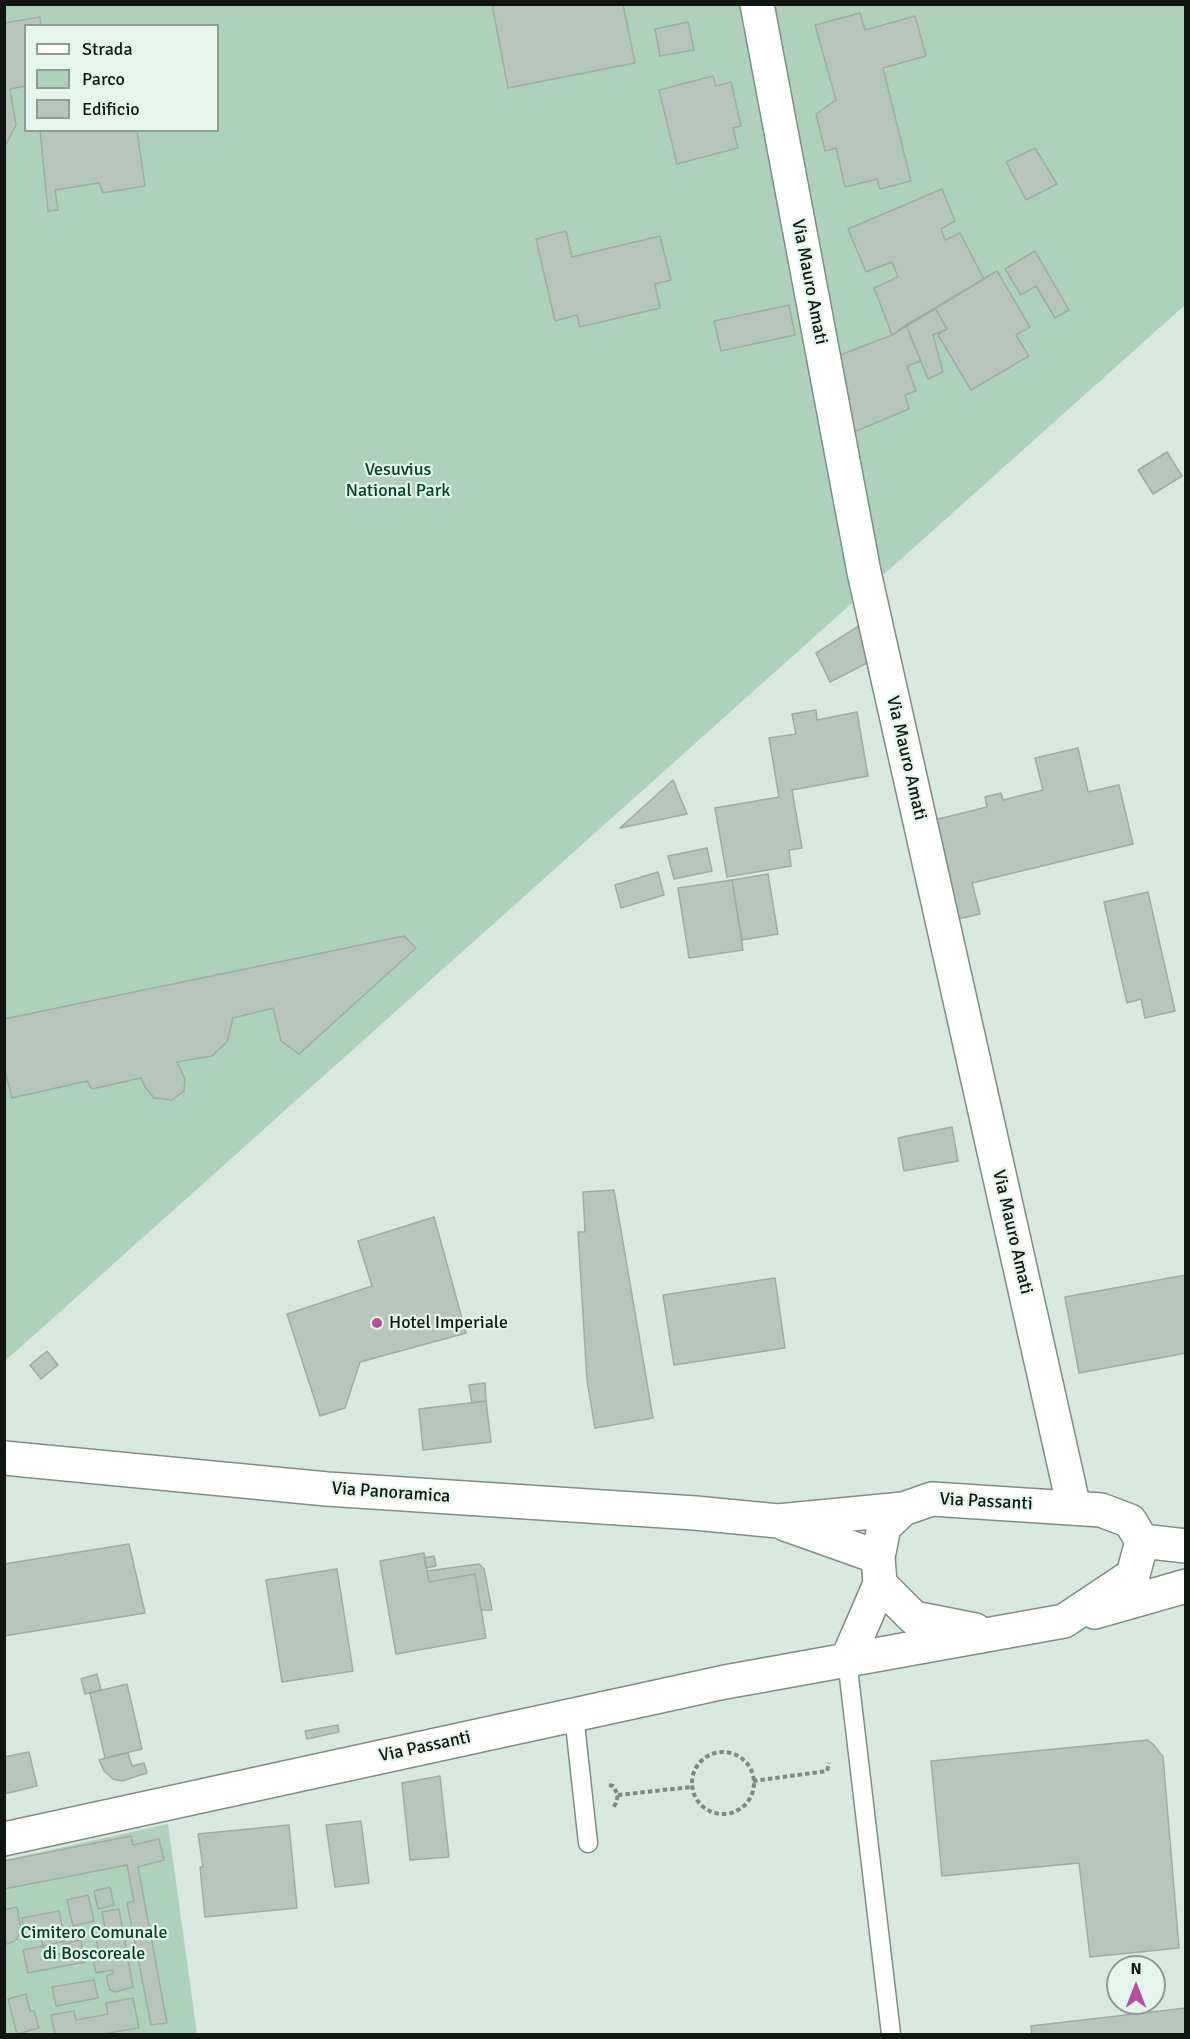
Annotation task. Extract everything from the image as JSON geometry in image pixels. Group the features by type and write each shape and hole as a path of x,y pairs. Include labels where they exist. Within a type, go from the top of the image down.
{"street":[{"name":"Via Mauro Amati","path":"757,4 864,572 1074,1508"},
{"name":"Via Panoramica","path":"4,1458 327,1489 695,1513 778,1521 903,1509"},
{"name":"Via Passanti","path":"847,1660 879,1571 884,1527 903,1509 933,1498 1101,1510 1130,1521 1142,1541 1133,1575 1064,1621"},
{"name":"Via Panoramica","path":"778,1521 879,1571"},
{"path":"1142,1541 1185,1546"},
{"name":"Via Passanti","path":"879,1571 914,1618 995,1634"},
{"name":"Via Passanti","path":"4,1839 725,1682 1064,1621 1185,1586"}],"lane":[{"path":"847,1660 891,2034"},
{"path":"574,1715 588,1843"}],"path":[{"path":"722,1751 738,1755 751,1768 753,1780 754,1785 749,1799 738,1810 723,1814 708,1810 697,1801 691,1787 694,1770 705,1756 722,1751"},
{"path":"753,1780 827,1771 830,1762 837,1757"},
{"path":"618,1795 691,1787"}],"green space":[{"name":"Vesuvius National Park","path":"5,5 1185,5 1185,305 5,1361"},
{"name":"Cimitero Comunale di Boscoreale","path":"168,1824 197,2034 5,2034 4,1860"}],"building":[{"path":"492,4 623,4 635,63 508,88"},
{"path":"860,13 865,30 915,16 926,56 883,68 911,181 880,189 877,179 845,187 836,148 825,151 816,114 836,100 815,25"},
{"path":"40,17 41,24 24,24 24,86 10,89 16,125 4,148 4,23"},
{"path":"688,22 694,50 660,56 655,29"},
{"path":"713,76 716,86 731,82 741,126 733,128 738,148 677,164 659,90"},
{"path":"40,132 137,132 145,186 103,193 99,183 55,190 58,210 48,211"},
{"path":"1035,148 1057,184 1026,200 1006,162"},
{"path":"942,189 955,221 941,229 945,240 960,233 984,279 892,335 874,288 898,277 892,262 866,272 848,229"},
{"path":"566,231 572,257 660,236 671,280 655,284 660,308 580,327 577,315 555,321 536,239"},
{"path":"1035,251 1069,310 1055,318 1036,286 1021,295 1005,269"},
{"path":"997,271 1030,327 1016,335 1029,356 971,390 938,335 947,329 935,308"},
{"path":"789,305 795,335 721,351 714,321"},
{"path":"935,308 947,329 933,335 943,372 928,379 906,325"},
{"path":"906,325 921,361 907,366 916,391 905,395 909,409 849,434 835,357 892,335"},
{"path":"1167,452 1182,476 1153,494 1138,470"},
{"path":"859,626 867,663 830,682 816,653"},
{"path":"816,710 817,720 857,712 868,776 792,790 802,848 789,850 791,866 727,877 715,808 779,797 769,738 796,734 792,714"},
{"path":"1078,748 1088,792 1119,785 1133,844 972,883 980,914 954,920 930,821 987,807 985,797 1001,793 1003,800 1043,790 1035,758"},
{"path":"673,780 687,814 620,828"},
{"path":"707,848 712,871 674,879 668,856"},
{"path":"658,872 664,895 621,908 615,885"},
{"path":"768,874 778,934 742,940 732,880"},
{"path":"732,880 743,950 689,958 678,888"},
{"path":"1148,892 1175,1011 1145,1018 1141,999 1127,1003 1104,902"},
{"path":"404,936 416,948 299,1054 281,1041 273,1008 233,1018 227,1042 212,1056 177,1062 185,1079 184,1091 172,1100 154,1098 141,1078 92,1089 87,1081 12,1098 4,1066 4,1019"},
{"path":"952,1127 958,1161 904,1171 898,1138"},
{"path":"614,1190 653,1418 595,1428 587,1380 578,1232 585,1232 583,1192"},
{"name":"Hotel Imperiale","path":"434,1217 466,1333 360,1362 345,1408 320,1416 287,1314 372,1286 358,1241"},
{"path":"1186,1275 1186,1353 1079,1373 1065,1297"},
{"path":"775,1278 785,1348 674,1365 663,1295"},
{"path":"47,1351 58,1365 41,1379 30,1365"},
{"path":"485,1383 486,1401 472,1403 469,1385"},
{"path":"486,1401 491,1442 423,1450 419,1409"},
{"path":"129,1544 145,1613 4,1636 4,1564"},
{"path":"424,1553 429,1582 475,1574 486,1638 396,1654 380,1561"},
{"path":"434,1556 436,1566 426,1568 424,1558"},
{"path":"479,1564 484,1569 492,1610 481,1610 475,1574 429,1582 427,1571"},
{"path":"337,1569 353,1671 282,1682 266,1580"},
{"path":"97,1674 101,1690 85,1694 81,1679"},
{"path":"127,1684 142,1749 105,1758 90,1693"},
{"path":"338,1725 339,1732 307,1739 305,1731"},
{"path":"1148,1740 1163,1757 1179,1948 1090,1957 1079,1863 942,1876 931,1761"},
{"path":"29,1752 37,1786 4,1794 4,1757"},
{"path":"128,1753 132,1766 144,1763 147,1773 122,1781 113,1779 104,1771 99,1760"},
{"path":"440,1776 449,1857 410,1860 402,1783"},
{"path":"361,1821 369,1883 335,1887 326,1825"},
{"path":"289,1825 297,1908 205,1917 200,1867 203,1867 198,1834"},
{"path":"131,1836 133,1845 159,1839 164,1860 138,1867 167,2023 151,2025 127,1903 134,1901 127,1865 4,1889 4,1861"},
{"path":"110,1887 114,1905 98,1909 94,1891"},
{"path":"88,1895 94,1921 73,1926 67,1900"},
{"path":"17,1907 21,1929 17,1939 6,1944 4,1910"},
{"path":"119,1909 133,1987 115,1992 110,1990 107,1980 107,1976 114,1973 112,1970 96,1973 92,1956 99,1954 95,1930 105,1928 102,1912"},
{"path":"59,1911 65,1941 43,1946 40,1936 26,1939 22,1918"},
{"path":"81,1940 85,1962 28,1973 23,1950 43,1946 45,1957 65,1953 63,1944"},
{"path":"94,1980 98,1998 56,2006 52,1987"},
{"path":"26,1994 30,2011 34,2011 39,2028 17,2034 8,1999"},
{"path":"133,1998 139,2028 101,2034 55,2034 51,2015 74,2011 76,2020 108,2014 106,2003"},
{"path":"1186,2008 1186,2034 1032,2034 1031,2026 1126,2015 1166,2015 1166,2010"}],"place":[{"name":"Hotel Imperiale","path":"377,1323"}]}
